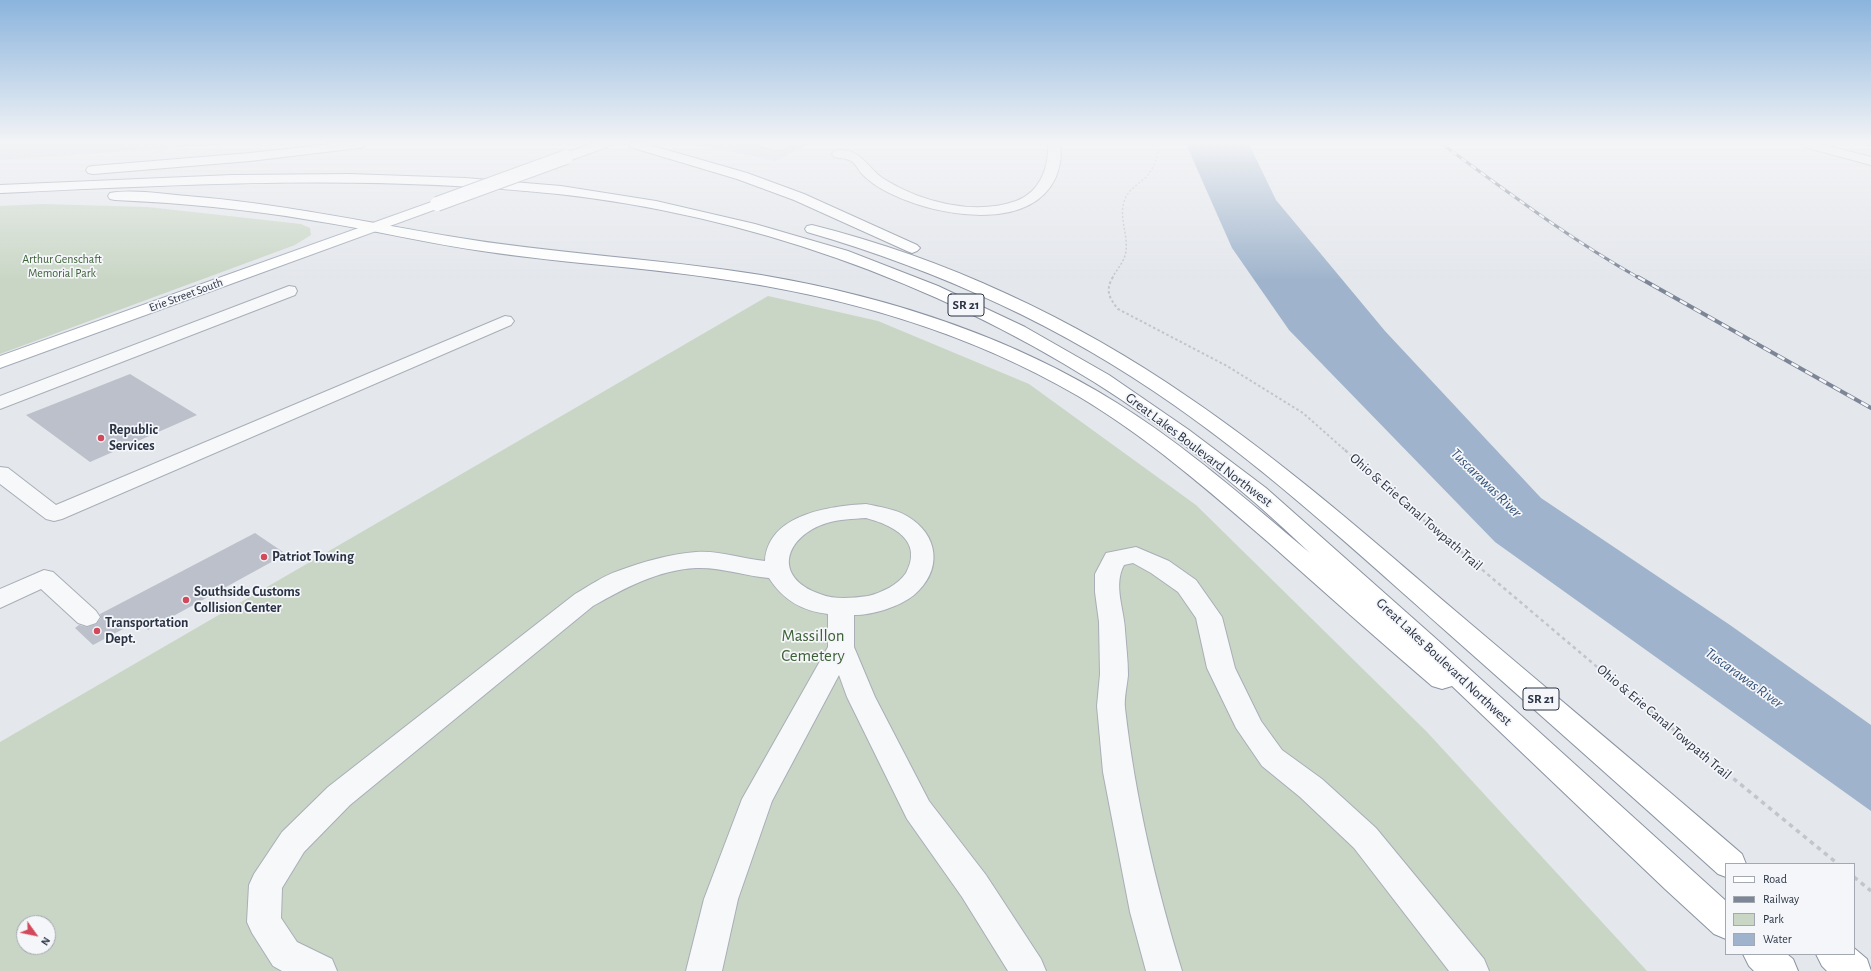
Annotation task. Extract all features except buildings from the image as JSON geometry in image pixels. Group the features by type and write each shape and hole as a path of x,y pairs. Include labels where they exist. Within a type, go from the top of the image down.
{"main road":[{"name":"Erie Street South","path":"0,362 477,189"},
{"name":"Great Lakes Boulevard Northwest","path":"542,189 579,193 696,213 810,243 881,268 945,294 1058,351 1095,373 1181,433 1281,513 1372,594 1537,748 1657,863 1725,922"},
{"path":"625,189 719,206 780,220"},
{"path":"778,189 799,197 924,253 1065,322 1154,372 1237,427 1322,502 1351,535"},
{"path":"0,195 122,197 214,203 293,212 487,247 714,273 792,286 858,301 923,320 1021,359 1085,392 1127,419 1217,486 1454,690 1537,748"},
{"name":"Great Lakes Boulevard Northwest","path":"795,224 852,241 959,279 1038,316 1130,368 1181,401 1256,457 1351,535 1729,863"},
{"path":"1762,955 1780,971"},
{"path":"1835,955 1854,971"}],"street":[{"path":"895,189 916,199 950,208 986,211 1000,210 1021,204 1041,192 1043,189"},
{"path":"0,403 289,291"},
{"path":"0,473 54,514 505,321"},
{"path":"866,511 888,516 906,525 918,538 924,554 921,570 909,585 891,598 867,606 841,608 818,604 798,596 784,584 777,570 777,554 785,539 800,526 820,516 843,512 866,511"},
{"path":"1164,971 1147,912 1131,838 1118,772 1111,706 1114,674 1112,622 1107,592 1107,574 1115,559 1136,555 1160,567 1187,586 1210,617 1221,668 1250,728 1272,758 1311,788 1365,838 1471,971"},
{"path":"319,971 285,954 264,922 266,885 293,842 339,796 584,600 626,577 660,567 696,560 725,562 749,568 777,570"},
{"path":"0,599 44,578 87,617"},
{"path":"841,608 841,647 861,697 918,810 974,886 1028,971"},
{"path":"704,971 721,899 757,799 802,714 841,647"}],"path":[{"name":"Ohio & Erie Canal Towpath Trail","path":"1131,189 1123,203 1126,250 1124,258 1110,282 1108,291 1111,300 1118,309 1228,366 1303,413 1401,501 1650,712 1837,863"},
{"path":"1855,878 1871,891"}],"green space":[{"name":"Arthur Genschaft Memorial Park","path":"43,204 148,207 301,224 310,228 311,235 295,245 0,354 0,206"},
{"name":"Massillon Cemetery","path":"768,296 878,321 1029,384 1196,505 1427,732 1647,971 0,971 0,742"}],"water":[{"name":"Tuscarawas River","path":"1206,189 1271,189 1276,200 1385,331 1541,498 1730,625 1871,725 1871,811 1495,542 1289,330 1232,248"}],"railway":[{"path":"1504,189 1563,231 1639,278"},
{"path":"1638,277 1871,408"}],"place":[{"name":"Republic Services","path":"101,438"},
{"name":"Patriot Towing","path":"264,557"},
{"name":"Southside Customs Collision Center","path":"186,600"},
{"name":"Transportation Dept.","path":"97,631"}]}
